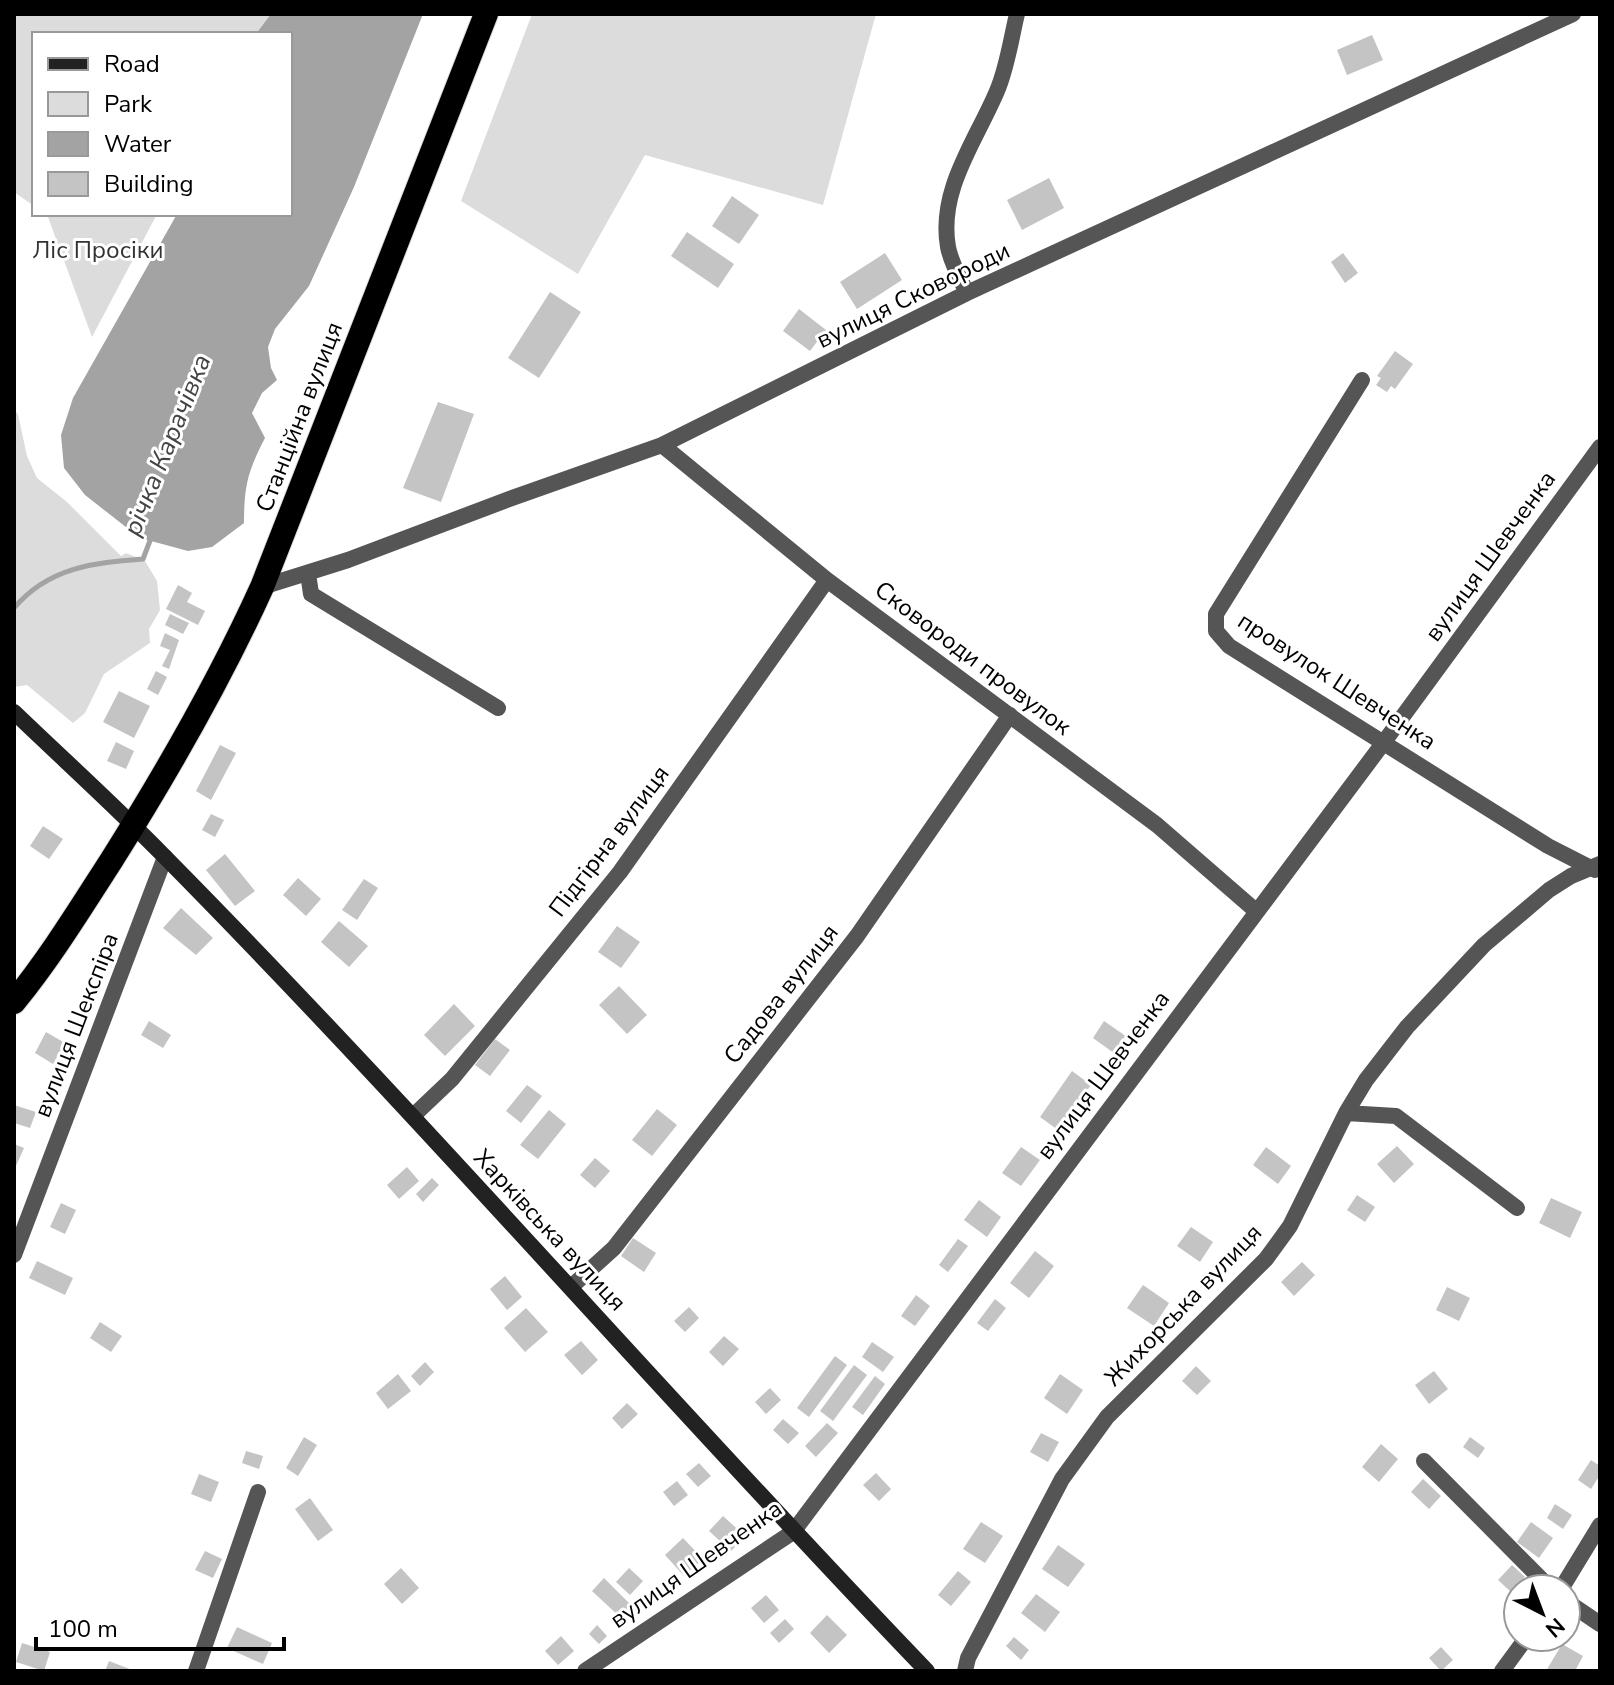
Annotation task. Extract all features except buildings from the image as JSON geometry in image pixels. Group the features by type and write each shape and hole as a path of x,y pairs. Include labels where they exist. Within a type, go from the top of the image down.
{"highway":[{"name":"Станційна вулиця","path":"14,1002 50,955 133,825 203,707 262,587 486,14"}],"main road":[{"name":"Харківська вулиця","path":"14,712 165,857 413,1116 793,1532 927,1671"}],"street":[{"path":"967,293 949,248 947,225 950,196 958,171 998,88 1017,14"},
{"name":"вулиця Сковороди","path":"262,587 662,445 967,293 1573,14"},
{"name":"провулок Шевченка","path":"1362,380 1216,614 1216,631 1229,646 1548,846 1596,868"},
{"name":"Сковороди провулок","path":"662,445 827,580 1157,825 1256,911"},
{"name":"вулиця Шевченка","path":"585,1671 793,1532 1384,742 1600,447"},
{"path":"308,573 311,594 498,708"},
{"name":"Підгірна вулиця","path":"413,1116 452,1079 620,872 827,580"},
{"name":"Садова вулиця","path":"571,1287 614,1248 857,936 1010,715"},
{"name":"вулиця Шекспіра","path":"14,1255 165,857"},
{"name":"Жихорська вулиця","path":"965,1671 968,1658 1062,1479 1107,1417 1266,1259 1290,1226 1346,1113 1366,1080 1407,1027 1484,945 1549,890 1571,876 1596,868"},
{"path":"1346,1113 1396,1116 1517,1208"},
{"path":"1424,1461 1535,1573"},
{"path":"196,1671 258,1492"},
{"path":"1571,1573 1600,1525"},
{"path":"1582,1612 1600,1624"},
{"path":"1502,1671 1515,1653"}],"green space":[{"name":"Ліс Просіки","path":"14,14 273,14 261,32 32,32 32,205 14,192"},
{"path":"532,14 876,14 823,205 645,155 578,274 461,201"},
{"name":"Ліс Просіки","path":"156,216 92,337 48,217"},
{"path":"14,410 18,414 27,456 37,478 67,502 121,556 126,553 145,561 157,581 160,610 149,629 150,643 104,674 85,713 73,723 27,685 14,687"}],"water":[{"path":"271,14 423,14 354,187 309,286 275,329 268,347 271,368 277,380 262,393 252,413 265,438 248,479 244,523 212,547 188,551 140,538 85,495 64,468 61,435 73,398 176,216 292,216 292,32 258,32"}],"waterway":[{"name":"річка Карачівка","path":"14,608 28,594 57,576 89,565 143,559 151,538"}]}
